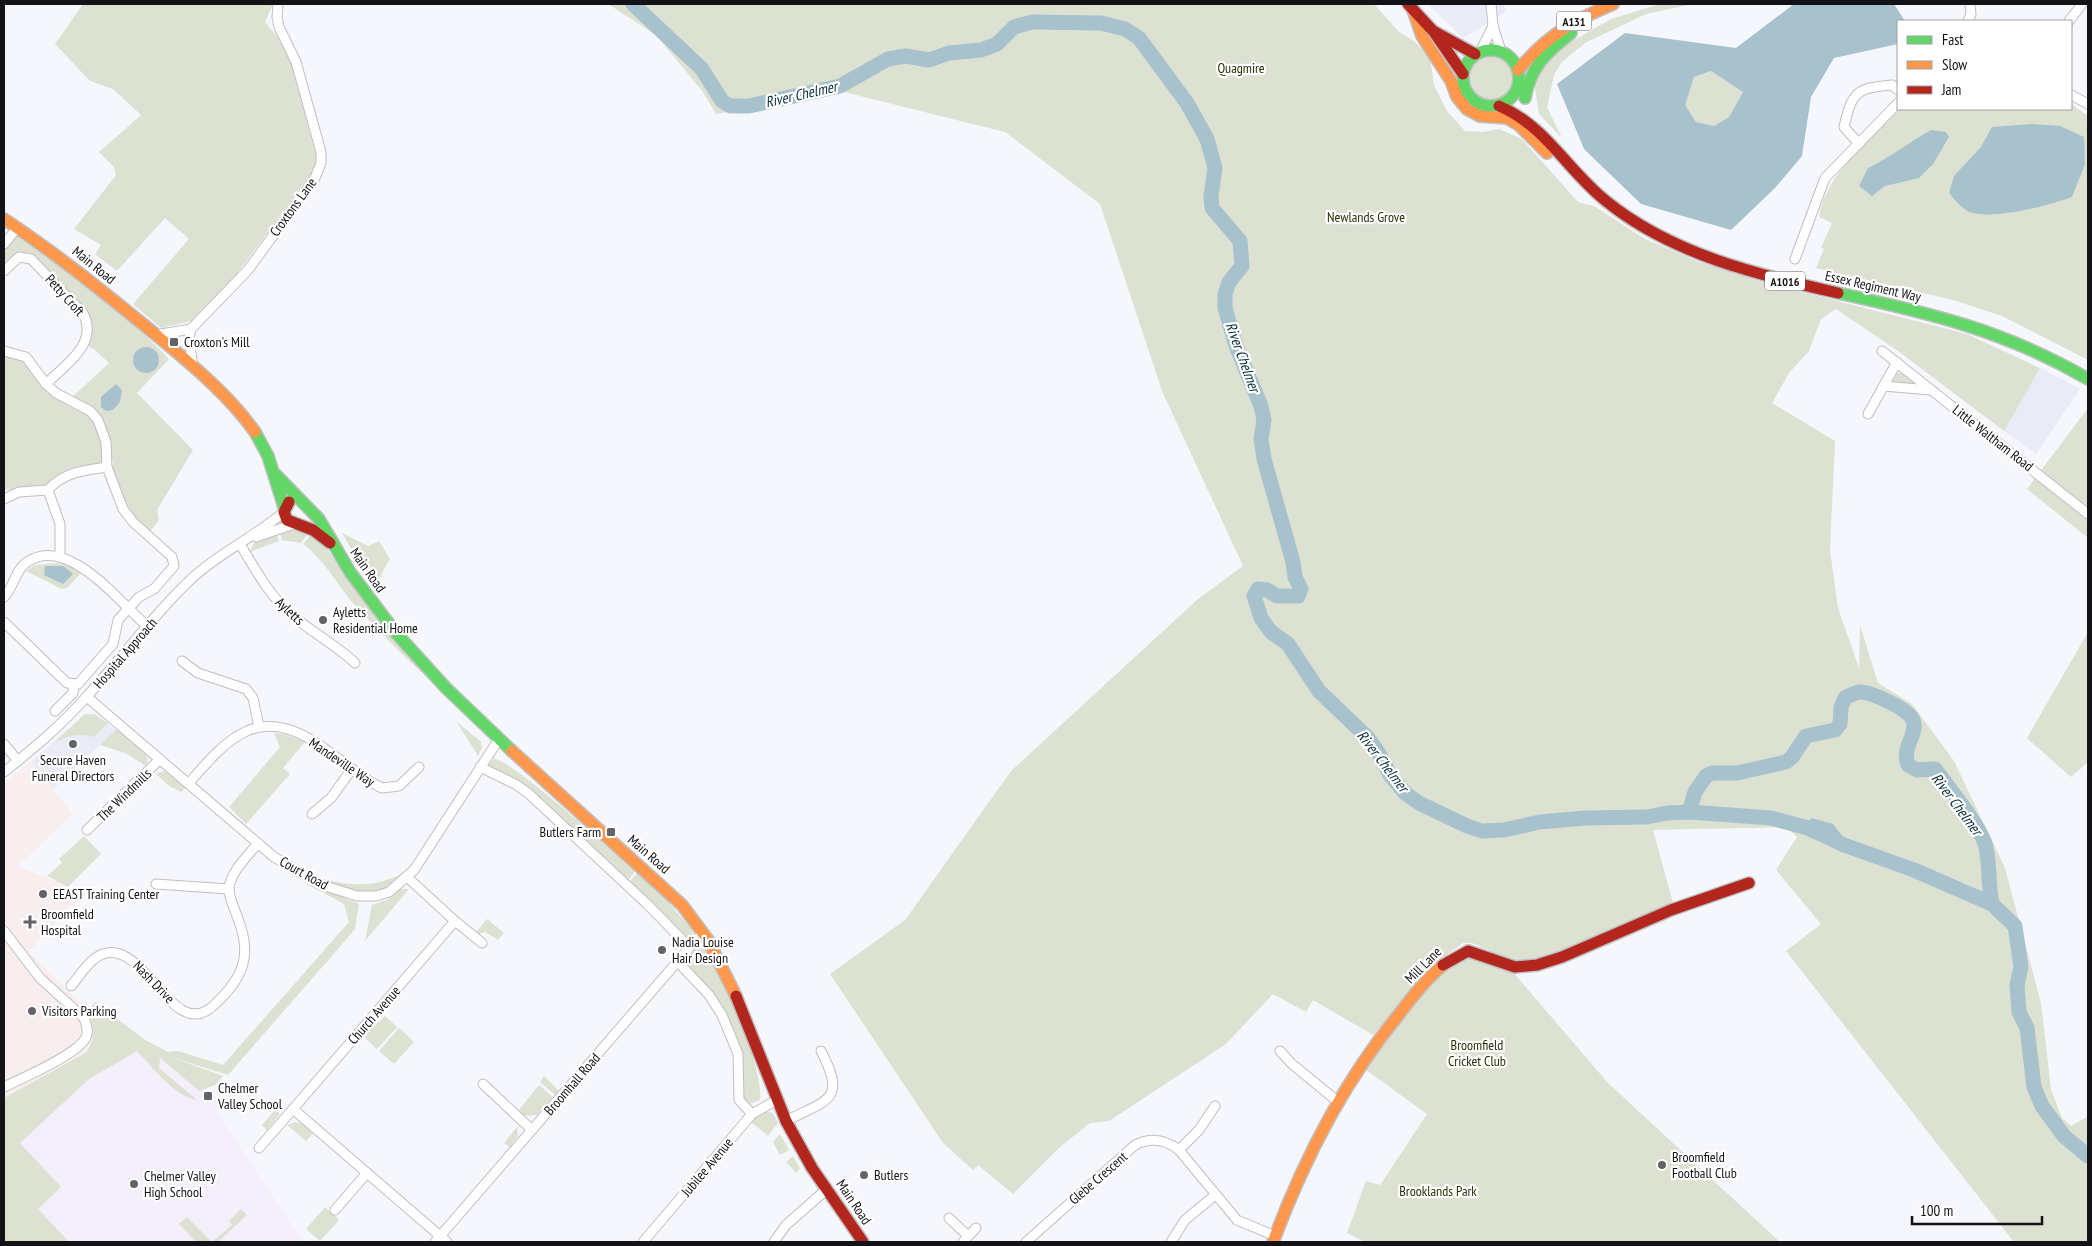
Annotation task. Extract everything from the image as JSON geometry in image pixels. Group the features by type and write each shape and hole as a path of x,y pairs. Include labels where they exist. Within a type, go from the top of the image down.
{"main road":[{"name":"A131","path":"1518,70 1539,46 1579,18 1613,4"},
{"path":"1529,106 1527,81 1531,70 1551,49 1580,26 1622,4"},
{"path":"1410,6 1434,32 1463,74"},
{"path":"1410,6 1422,36 1451,82 1457,97 1467,109 1480,116 1507,118 1520,126 1558,164 1589,187"},
{"path":"1434,32 1477,53"},
{"name":"A131","path":"1504,53 1539,46"},
{"path":"1487,50 1504,53 1518,70 1519,85 1512,98 1499,106 1486,106 1474,101 1465,90 1463,74 1467,63 1477,53 1487,50"},
{"name":"Essex Regiment Way","path":"1519,85 1538,130"},
{"name":"Essex Regiment Way","path":"1499,106 1511,110 1538,130 1589,187 1638,223 1677,244 1761,276 1936,315 2044,355 2088,379"},
{"name":"Main Road","path":"4,220 55,253 155,335 193,367 250,424 265,448 276,474 288,491 321,522 334,547 397,635 499,739 585,819 680,903 703,932 735,989 786,1121 863,1242"},
{"name":"Main Road","path":"276,474 278,494 287,520 313,530 334,547"},
{"path":"284,510 290,500 297,499 306,506 307,518 297,524"},
{"name":"Mill Lane","path":"1274,1239 1305,1163 1337,1100 1357,1069 1397,1015 1445,962 1468,950 1515,967 1537,965 1562,957 1671,910 1749,883"}],"street":[{"name":"Croxtons Lane","path":"191,329 248,270 315,178 321,163 320,152 296,62 279,27 277,17 278,4"},
{"path":"1491,4 1493,26 1504,53"},
{"path":"1968,20 1971,14 1970,4"},
{"path":"2070,20 2082,4"},
{"path":"1477,53 1493,26"},
{"path":"1859,144 1844,127 1850,102 1867,87 1892,85 1897,89"},
{"path":"2072,96 2088,104"},
{"path":"1795,259 1825,178 1897,104"},
{"path":"4,244 17,228"},
{"name":"Petty Croft","path":"4,271 19,257 31,259 83,312 87,322 86,341 82,349 46,384"},
{"path":"155,335 191,329 189,338 193,367"},
{"name":"Little Waltham Road","path":"1882,350 2088,514"},
{"path":"4,352 26,357 56,394 90,411 98,420 106,442 107,467 127,516 174,562 171,572 154,589 143,594 118,620 113,644 81,682 74,685 67,682 4,622"},
{"path":"1868,414 1897,362"},
{"path":"1884,386 1931,390"},
{"path":"4,499 18,492 48,490 55,482 78,471 107,467"},
{"path":"48,490 60,524 60,556"},
{"name":"Hospital Approach","path":"4,772 54,730 197,574 248,539 284,510"},
{"name":"Hospital Approach","path":"248,539 297,524"},
{"name":"Ayletts","path":"240,544 280,604 301,623 337,647 355,663"},
{"path":"4,597 19,571 28,562 42,557 60,556 84,568 148,627"},
{"path":"182,661 198,673 246,689 253,698 259,727"},
{"path":"55,711 73,693 74,685"},
{"name":"Court Road","path":"87,696 287,866 322,885 368,897 382,895 407,877 422,859 499,739"},
{"name":"Mandeville Way","path":"189,783 226,742 235,736 259,727 276,727 299,733 319,744 352,769 382,788 390,789 407,780 419,767"},
{"path":"4,744 18,761"},
{"name":"The Windmills","path":"87,830 160,759"},
{"path":"480,767 515,784 528,793 647,904 689,947"},
{"path":"312,814 330,798 352,769"},
{"path":"156,884 229,889 234,874 258,843"},
{"path":"407,877 455,922 482,943"},
{"name":"Nash Drive","path":"71,986 97,957 110,952 122,953 134,961 156,988 181,1009 194,1014 208,1010 235,982 244,961 245,938 229,889"},
{"name":"Church Avenue","path":"260,1148 455,922"},
{"path":"4,931 40,978 84,1018 87,1036 82,1044 51,1064 4,1087"},
{"name":"Broomhall Road","path":"441,1240 532,1130 703,932"},
{"path":"677,962 709,995 722,1015 738,1054 739,1100 752,1114"},
{"path":"786,1121 826,1100 833,1090 833,1075 821,1051"},
{"path":"1280,1051 1292,1064 1337,1100"},
{"path":"483,1084 532,1130"},
{"name":"Jubilee Avenue","path":"643,1242 752,1114 777,1100"},
{"path":"1178,1150 1199,1130 1215,1106"},
{"path":"293,1108 441,1240"},
{"name":"Glebe Crescent","path":"1026,1242 1135,1145 1153,1140 1162,1140 1178,1150 1214,1196 1237,1220 1274,1239"},
{"path":"335,1210 367,1173"},
{"path":"774,1242 786,1225 827,1188"},
{"path":"1171,1242 1185,1220 1214,1196"},
{"path":"949,1218 966,1239 976,1228"}],"shaded area":[{"path":"1428,4 1504,4 1506,12 1463,38"},
{"path":"2040,368 2080,389 2036,454 2004,431"},
{"path":"85,714 94,714 116,730 53,789 31,762"},
{"name":"Broomfield Hospital","path":"31,762 73,814 18,866 84,893 29,951 88,1011 94,1030 93,1042 87,1052 4,1098 4,782"},
{"name":"Chelmer Valley High School","path":"137,1051 160,1053 219,1099 216,1111 303,1242 4,1242 4,1125"}],"green space":[{"path":"83,4 273,4 265,22 281,41 289,56 317,159 314,170 234,278 191,321 161,328 133,304 189,239 165,218 117,271 95,254 101,245 74,229 116,175 114,167 99,152 141,115 113,89 90,81 55,44"},
{"path":"608,4 1374,4 1399,32 1414,41 1430,57 1434,85 1447,111 1465,131 1483,132 1499,129 1522,139 1578,202 1594,206 1645,239 1699,262 1762,282 1967,334 2040,368 2004,431 1898,351 1836,309 1821,319 1809,351 1789,373 1772,403 1835,441 1830,550 1838,608 1859,668 1860,625 1878,683 1912,704 1954,761 2005,868 2041,1003 2051,1089 2062,1118 2071,1126 2088,1116 2088,1242 2014,1242 1786,951 1821,924 1776,870 1797,837 1786,827 1653,830 1673,903 1539,959 1516,962 1472,943 1463,943 1435,963 1373,1035 1313,1000 1306,1012 1273,994 1226,1044 1109,1121 1090,1123 1060,1147 1013,1194 978,1165 973,1170 943,1143 830,974 905,920 1011,771 1198,599 1243,566 1162,391 1100,204 1005,132 844,92 716,114 703,92 656,35"},
{"path":"1660,4 1694,4 1646,14 1585,43 1561,63 1554,75 1547,107 1562,138 1539,114 1533,76 1560,48 1611,19"},
{"path":"1491,56 1504,60 1510,66 1514,79 1510,92 1504,98 1491,102 1478,98 1472,92 1468,79 1472,66 1478,60"},
{"path":"1711,71 1743,92 1729,117 1714,126 1696,122 1684,105 1694,77"},
{"path":"2072,105 2088,116 2088,360 2002,316 1953,300 1816,268 1824,249 1821,248 1832,223 1819,217 1823,202 1839,172 1876,131 1899,110 2072,110"},
{"path":"19,232 135,325 169,359 137,393 193,450 157,510 159,520 149,533 127,512 112,470 114,461 75,468 45,487 4,490 4,359 6,355 24,360 69,400 109,363 88,346 91,322 33,257 24,254 17,256 4,266 4,248"},
{"path":"1897,373 1902,373 1918,385 1893,382"},
{"path":"2088,408 2088,538 2027,489"},
{"path":"296,530 309,532 301,543 282,540 280,533"},
{"path":"342,533 368,546 379,541 390,559 376,584 351,549"},
{"path":"277,534 279,541 250,552 254,543"},
{"path":"312,534 321,542 429,677 402,654 363,614 322,562 303,544"},
{"path":"58,563 70,566 81,573 67,588 62,589 26,571 34,565"},
{"path":"2088,632 2088,762 2071,777 2027,738"},
{"path":"85,714 94,714 108,723 94,737 75,735 56,741"},
{"path":"456,721 481,742 482,748 478,756"},
{"path":"117,729 146,754 148,760 146,766 125,753 100,745"},
{"path":"274,733 287,735 305,742 283,768 290,774 246,824 229,807 280,747"},
{"path":"494,759 504,763 540,789 606,845 634,873 627,881 566,825 491,768 489,764"},
{"path":"164,771 186,787 181,792 169,786 156,774"},
{"path":"84,836 101,854 68,887 47,876 62,863 59,859"},
{"path":"414,867 397,884 377,892 366,893 343,889 311,876 352,884 364,884 387,880"},
{"path":"637,873 667,900 691,929 693,934 688,939 629,883"},
{"path":"299,880 359,904 355,929 351,934 228,1075 173,1058 223,1076 215,1085 199,1091 160,1058 159,1068 197,1100 180,1093 172,1087 137,1051 89,1079 20,1143 61,1187 38,1209 69,1242 4,1242 4,1098 87,1052 93,1037 92,1022 88,1011 95,1002 145,1040 168,1052 178,1051 223,1065 349,922 344,904"},
{"path":"401,889 409,889 365,941 372,905 387,900"},
{"path":"487,919 504,933 498,940 485,932 479,934 476,932"},
{"path":"703,944 722,973 740,1018 754,1060 760,1093 759,1101 748,1104 744,1099 742,1056 722,1005 687,963 688,957 692,952"},
{"path":"1469,958 1512,971 1608,1083 1780,1242 1365,1242 1347,1233 1366,1181 1380,1185 1427,1114 1366,1070 1398,1023 1426,989 1456,964"},
{"path":"385,1016 397,1027 377,1049 363,1036"},
{"path":"399,1028 414,1042 394,1064 379,1051"},
{"path":"544,1076 559,1091 555,1095 540,1082"},
{"path":"539,1085 553,1097 537,1115 524,1116 518,1111"},
{"path":"275,1110 280,1114 267,1130 262,1125"},
{"path":"761,1113 773,1113 778,1123 768,1136 750,1121"},
{"path":"295,1122 302,1124 313,1133 306,1141 287,1125"},
{"path":"517,1127 518,1136 510,1147 504,1143"},
{"path":"780,1134 789,1150 780,1155 773,1142"},
{"path":"793,1156 800,1168 796,1173 786,1162"},
{"path":"325,1207 339,1220 320,1241 306,1229"},
{"path":"241,1209 247,1215 218,1242 212,1242 232,1225 229,1221"},
{"path":"187,1217 212,1242 195,1241 179,1224"}],"water":[{"path":"1794,4 1894,4 1904,20 1897,20 1897,44 1834,58 1811,97 1802,156 1775,188 1731,230 1641,204 1584,149 1557,84 1625,33 1736,48","holes":["1711,71 1743,92 1729,117 1714,126 1696,122 1685,105 1694,77"]},
{"path":"2032,124 2060,126 2084,137 2085,164 2072,197 2034,208 2002,214 1975,214 1966,210 1949,193 1954,176 1981,147 1992,127"},
{"path":"1931,130 1946,132 1949,137 1933,164 1919,178 1885,186 1872,196 1859,186 1868,168"},
{"path":"146,347 155,351 159,360 155,369 146,373 137,369 133,360 137,351"},
{"path":"116,384 122,390 120,402 113,410 106,411 101,407 101,397"},
{"path":"45,566 63,566 73,574 63,584 44,575"},
{"path":"1812,818 1833,824 1844,838 1843,847 1814,839 1804,834 1808,822"}],"waterway":[{"name":"River Chelmer","path":"633,4 702,69 722,101 730,106 749,106 840,86 888,59 906,56 929,60 949,53 981,50 997,44 1014,27 1032,22 1101,23 1125,29 1139,38 1187,103 1207,139 1215,168 1211,196 1212,208 1240,241 1242,266 1229,282 1225,294 1225,308 1236,346 1261,406 1264,420 1261,439 1264,459 1293,562 1295,577 1301,589 1298,596 1277,596 1267,590 1258,589 1254,596 1261,618 1271,632 1288,644 1319,691 1368,738 1380,755 1390,775 1405,793 1419,803 1467,826 1482,831 1504,830 1540,822 1585,818 1647,817 1667,813 1689,812 1771,818 1808,828 1844,845 1914,870 1992,904 2015,926 2021,967 2017,985 2019,1012 2027,1028 2034,1087 2042,1106 2064,1136 2088,1156"},
{"name":"River Chelmer","path":"1689,812 1695,792 1706,776 1712,773 1737,773 1786,762 1792,757 1806,736 1835,730 1840,724 1841,707 1845,698 1860,692 1872,695 1897,706 1910,716 1913,720 1914,730 1908,746 1906,758 1908,765 1917,770 1935,769 1978,829 1986,847 1992,904"}],"traffic: fast":[{"path":"1525,98 1527,87 1535,69 1547,54 1571,33"},
{"path":"1485,50 1497,50 1507,54 1515,62 1519,78 1515,94 1507,102 1497,106 1485,106 1475,102 1467,94 1463,84 1463,72 1467,62 1475,54 1485,50"},
{"path":"1838,293 1936,316 1997,336 2057,362 2088,379"},
{"path":"255,432 268,456 284,507"},
{"path":"275,474 319,519 350,572 396,633 446,688 512,751"}],"traffic: slow":[{"path":"1518,70 1539,48 1561,31 1573,23 1613,4"},
{"path":"1413,10 1422,36 1451,81 1457,97 1467,109 1480,116 1507,118 1519,125 1547,153"},
{"path":"4,219 81,275 182,357 221,392 255,432"},
{"path":"512,751 682,905 708,940 736,996"},
{"path":"1273,1242 1312,1151 1360,1066 1420,988 1443,965"}],"traffic: jam":[{"path":"1408,4 1434,32 1463,74"},
{"path":"1435,32 1475,54"},
{"path":"1499,106 1515,114 1543,136 1592,189 1606,201 1658,235 1687,249 1747,270 1838,293"},
{"path":"289,502 284,512 287,520 313,530 330,543"},
{"path":"1443,965 1468,951 1515,967 1537,965 1562,957 1671,910 1749,883"},
{"path":"736,996 786,1121 812,1168 863,1242"}],"place":[{"name":"Croxton's Mill","path":"174,342"},
{"name":"Ayletts Residential Home","path":"323,620"},
{"name":"Secure Haven Funeral Directors","path":"73,744"},
{"name":"Butlers Farm","path":"611,832"},
{"name":"EEAST Training Center","path":"43,894"},
{"name":"Broomfield Hospital","path":"30,922"},
{"name":"Nadia Louise Hair Design","path":"662,950"},
{"name":"Visitors Parking","path":"32,1011"},
{"name":"Chelmer Valley School","path":"208,1096"},
{"name":"Broomfield Football Club","path":"1662,1165"},
{"name":"Butlers","path":"864,1175"},
{"name":"Chelmer Valley High School","path":"134,1184"}],"park label":[{"name":"Quagmire","path":"1241,68"},
{"name":"Newlands Grove","path":"1366,217"},
{"name":"Broomfield Cricket Club","path":"1477,1054"},
{"name":"Brooklands Park","path":"1438,1191"}]}
